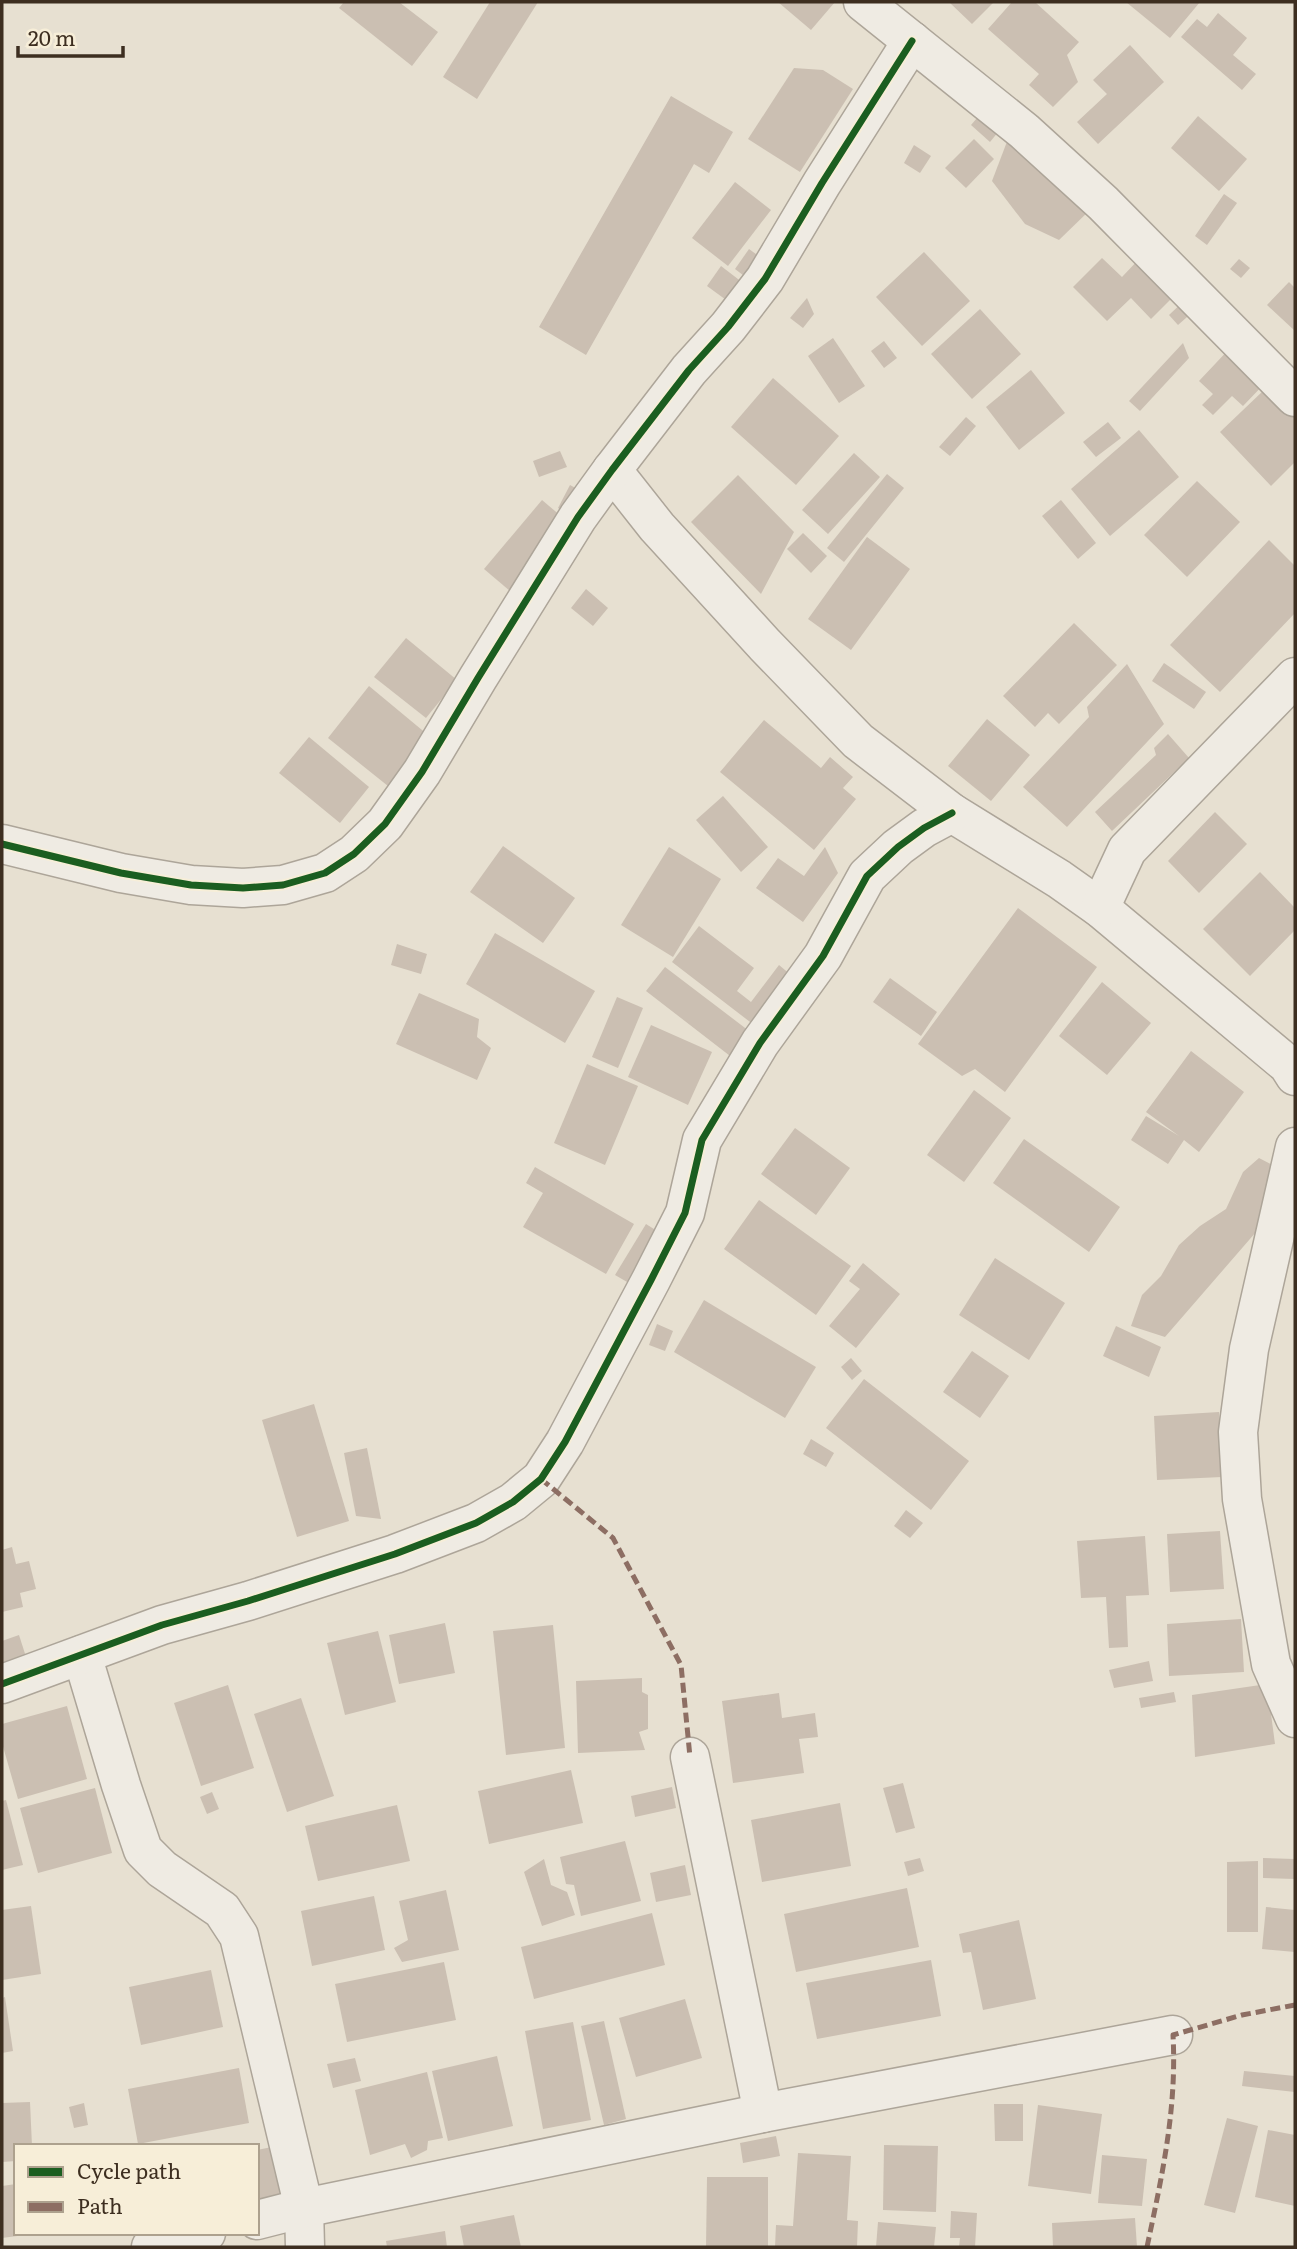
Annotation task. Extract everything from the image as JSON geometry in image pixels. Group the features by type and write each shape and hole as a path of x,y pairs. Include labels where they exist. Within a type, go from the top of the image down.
{"street":[{"path":"863,2 1024,131 1103,203 1295,397"},
{"path":"2,844 121,873 191,885 243,888 283,885 325,873 355,854 385,824 422,772 578,517 689,370 765,279 912,41"},
{"path":"612,470 657,527 858,741 952,813 1101,908 1288,1065 1295,1076"},
{"path":"1101,908 1127,850 1295,677"},
{"path":"2,1684 162,1625 248,1601 395,1554 465,1528 513,1502 541,1479 565,1442 685,1213 702,1140 760,1043 824,956 867,876 898,847 924,828 952,813"},
{"path":"1059,879 1127,850"},
{"path":"1295,1147 1250,1349 1238,1432 1242,1499 1271,1664 1295,1718"},
{"path":"82,1655 143,1850 162,1869 222,1910 239,1936 304,2208 305,2247"},
{"path":"690,1757 763,2113"},
{"path":"259,2219 763,2113 1173,2035"},
{"path":"151,2247 198,2235"}],"building":[{"path":"344,2 399,2 438,32 412,66 339,8"},
{"path":"490,2 538,2 477,99 443,77"},
{"path":"778,2 835,2 811,30"},
{"path":"949,2 994,2 972,24"},
{"path":"1012,2 1035,2 1079,42 1067,55 1078,82 1053,107 1029,85 1039,74 988,29"},
{"path":"1126,2 1200,2 1170,38"},
{"path":"1218,13 1247,38 1233,55 1256,74 1242,90 1181,37 1197,19 1207,27"},
{"path":"1130,45 1164,82 1098,144 1077,122 1107,94 1093,80"},
{"path":"794,68 823,70 853,89 800,172 748,139"},
{"path":"671,96 733,132 709,173 694,164 586,355 539,327"},
{"path":"984,110 1003,126 990,142 971,125"},
{"path":"1198,116 1247,159 1219,191 1171,148"},
{"path":"974,139 994,159 966,188 945,168"},
{"path":"1008,139 1092,208 1059,240 1025,224 992,181"},
{"path":"914,145 931,156 920,173 904,163"},
{"path":"735,182 771,210 728,266 692,238"},
{"path":"1224,194 1237,203 1207,245 1195,236"},
{"path":"749,249 767,262 752,282 735,269"},
{"path":"924,252 970,301 922,346 876,297"},
{"path":"1141,257 1177,293 1151,319 1131,298 1107,321 1073,287 1102,258 1122,277"},
{"path":"1239,259 1250,268 1241,278 1230,269"},
{"path":"721,266 747,286 733,305 707,286"},
{"path":"1289,282 1295,288 1295,331 1267,305"},
{"path":"807,298 814,314 803,328 790,318"},
{"path":"1186,299 1195,310 1178,325 1169,315"},
{"path":"980,309 1021,354 972,399 931,354"},
{"path":"833,338 865,386 839,403 808,356"},
{"path":"884,341 897,358 884,368 871,351"},
{"path":"1183,343 1189,358 1140,411 1129,401"},
{"path":"1232,346 1267,381 1243,406 1232,396 1213,415 1202,405 1213,394 1199,381"},
{"path":"1031,370 1065,413 1019,450 986,407"},
{"path":"773,378 839,436 796,485 731,427"},
{"path":"1264,390 1295,405 1295,462 1271,486 1220,432"},
{"path":"966,417 976,426 950,456 939,447"},
{"path":"1108,422 1121,438 1096,457 1083,442"},
{"path":"1139,430 1179,477 1110,536 1071,489"},
{"path":"560,451 567,467 539,477 533,461"},
{"path":"854,453 880,477 828,534 802,510"},
{"path":"887,474 904,488 844,562 827,548"},
{"path":"738,475 794,532 761,594 691,522"},
{"path":"1197,481 1240,522 1187,577 1144,535"},
{"path":"570,485 581,491 568,514 558,508"},
{"path":"542,500 568,522 510,591 484,569"},
{"path":"1061,500 1096,543 1078,559 1042,516"},
{"path":"803,533 827,556 811,573 787,549"},
{"path":"867,537 910,569 851,650 808,619"},
{"path":"1269,540 1295,566 1295,613 1220,692 1170,645"},
{"path":"586,589 608,608 593,626 571,608"},
{"path":"1074,623 1117,665 1059,724 1048,713 1035,727 1003,696"},
{"path":"406,638 457,680 426,718 374,677"},
{"path":"1164,663 1206,692 1194,709 1152,681"},
{"path":"1127,664 1164,724 1067,827 1023,787 1089,717 1087,707"},
{"path":"369,686 428,735 388,786 328,738"},
{"path":"987,719 1030,755 991,801 948,766"},
{"path":"764,720 821,768 830,757 853,777 843,788 856,799 814,850 720,772"},
{"path":"1168,734 1189,758 1112,831 1095,812 1156,755 1154,748"},
{"path":"309,737 369,787 340,823 279,773"},
{"path":"723,796 768,847 741,872 696,820"},
{"path":"1215,812 1247,844 1199,893 1168,861"},
{"path":"503,846 575,898 543,943 470,892"},
{"path":"669,847 721,879 673,957 621,925"},
{"path":"825,847 838,873 803,922 756,888 778,858 804,876"},
{"path":"1260,872 1295,908 1295,930 1250,976 1203,929"},
{"path":"1018,908 1097,967 1005,1092 975,1069 962,1076 918,1044"},
{"path":"699,926 754,968 737,991 751,1002 779,965 791,975 754,1025 672,962"},
{"path":"495,933 595,991 565,1043 466,984"},
{"path":"397,944 427,954 421,974 391,965"},
{"path":"665,967 753,1034 734,1059 646,991"},
{"path":"890,978 937,1012 921,1036 873,1002"},
{"path":"1102,982 1151,1023 1107,1075 1059,1036"},
{"path":"419,993 479,1019 477,1037 491,1048 477,1080 396,1044"},
{"path":"617,997 643,1008 618,1068 592,1057"},
{"path":"651,1025 712,1052 688,1105 628,1077"},
{"path":"1191,1051 1244,1092 1199,1152 1184,1140 1168,1164 1131,1140 1146,1116 1179,1136 1146,1112"},
{"path":"587,1064 638,1086 605,1165 554,1143"},
{"path":"974,1090 1011,1118 964,1182 927,1155"},
{"path":"795,1128 850,1168 816,1215 761,1174"},
{"path":"1024,1139 1120,1207 1089,1252 993,1183"},
{"path":"1259,1158 1288,1173 1267,1231 1256,1232 1165,1337 1131,1326 1142,1295 1161,1276 1179,1245 1200,1226 1226,1209 1243,1172"},
{"path":"535,1167 634,1224 606,1274 523,1227 543,1193 526,1183"},
{"path":"759,1200 851,1266 816,1315 724,1249"},
{"path":"646,1224 665,1236 634,1286 615,1275"},
{"path":"995,1258 1065,1303 1029,1360 959,1315"},
{"path":"863,1263 900,1294 856,1348 829,1326 860,1289 849,1281"},
{"path":"704,1300 816,1367 785,1418 674,1352"},
{"path":"657,1324 673,1331 665,1351 649,1345"},
{"path":"1116,1326 1161,1347 1149,1377 1103,1356"},
{"path":"972,1351 1009,1376 980,1418 943,1392"},
{"path":"851,1358 862,1371 852,1380 841,1367"},
{"path":"864,1379 969,1461 931,1510 826,1428"},
{"path":"314,1404 349,1521 297,1537 262,1420"},
{"path":"1219,1412 1222,1477 1157,1480 1154,1416"},
{"path":"811,1439 834,1453 826,1467 803,1454"},
{"path":"367,1448 381,1519 356,1516 344,1453"},
{"path":"906,1510 923,1523 910,1538 894,1526"},
{"path":"1220,1531 1224,1589 1170,1592 1167,1534"},
{"path":"1145,1536 1149,1595 1126,1596 1128,1647 1109,1648 1106,1597 1081,1598 1077,1541"},
{"path":"12,1547 16,1564 29,1561 36,1589 20,1593 23,1607 2,1612 2,1550"},
{"path":"1241,1619 1244,1672 1169,1676 1167,1624"},
{"path":"445,1623 455,1673 399,1684 389,1635"},
{"path":"553,1625 565,1748 506,1755 493,1631"},
{"path":"378,1631 396,1702 345,1715 327,1643"},
{"path":"19,1635 28,1663 2,1671 2,1641"},
{"path":"1149,1661 1153,1681 1114,1688 1109,1670"},
{"path":"642,1678 642,1692 648,1695 648,1729 639,1732 645,1750 578,1753 576,1681"},
{"path":"1267,1684 1275,1744 1195,1757 1192,1695"},
{"path":"228,1685 254,1768 201,1786 174,1703"},
{"path":"1174,1692 1176,1702 1141,1708 1139,1698"},
{"path":"779,1693 782,1718 815,1713 818,1737 799,1739 804,1773 733,1783 722,1701"},
{"path":"301,1698 334,1796 287,1812 254,1714"},
{"path":"67,1706 87,1779 18,1799 2,1743 2,1724"},
{"path":"571,1770 583,1823 489,1844 478,1791"},
{"path":"903,1783 915,1828 896,1833 883,1788"},
{"path":"672,1787 676,1808 635,1817 631,1796"},
{"path":"95,1788 112,1853 38,1873 20,1808"},
{"path":"212,1792 219,1809 207,1814 200,1797"},
{"path":"6,1800 23,1865 2,1870 2,1801"},
{"path":"840,1803 851,1866 762,1882 751,1820"},
{"path":"397,1805 410,1861 318,1881 305,1826"},
{"path":"625,1841 641,1901 581,1916 574,1885 566,1884 560,1857"},
{"path":"920,1858 924,1871 908,1876 904,1862"},
{"path":"1263,1858 1295,1859 1295,1879 1263,1878"},
{"path":"544,1859 551,1885 567,1892 575,1915 542,1926 524,1872"},
{"path":"1258,1861 1258,1932 1227,1932 1227,1862"},
{"path":"685,1865 691,1895 656,1902 650,1873"},
{"path":"907,1888 919,1947 796,1972 784,1914"},
{"path":"446,1890 459,1950 402,1962 394,1948 408,1940 399,1901"},
{"path":"374,1896 385,1950 312,1966 301,1911"},
{"path":"31,1906 41,1974 2,1980 2,1910"},
{"path":"1266,1907 1295,1910 1295,1952 1262,1949"},
{"path":"652,1913 665,1965 534,1999 521,1947"},
{"path":"1019,1920 1036,1999 983,2010 971,1952 963,1953 959,1934"},
{"path":"931,1960 941,2016 817,2039 806,1983"},
{"path":"444,1962 456,2020 347,2042 335,1984"},
{"path":"211,1970 223,2027 141,2045 129,1987"},
{"path":"5,1997 13,2051 2,2053 2,1998"},
{"path":"685,1999 702,2058 636,2077 619,2018"},
{"path":"604,2021 626,2119 604,2125 581,2026"},
{"path":"573,2022 591,2120 543,2129 525,2031"},
{"path":"497,2056 513,2126 448,2141 432,2071"},
{"path":"355,2058 361,2081 333,2088 327,2064"},
{"path":"239,2068 249,2123 138,2144 128,2089"},
{"path":"1244,2071 1295,2076 1295,2092 1242,2086"},
{"path":"427,2072 443,2138 428,2141 427,2150 411,2158 405,2144 370,2155 355,2090"},
{"path":"30,2102 32,2144 14,2144 14,2161 2,2162 2,2103"},
{"path":"84,2103 88,2125 74,2128 69,2107"},
{"path":"994,2104 1023,2104 1023,2141 995,2141"},
{"path":"1038,2105 1102,2114 1091,2194 1028,2186"},
{"path":"1227,2118 1258,2126 1235,2213 1204,2205"},
{"path":"1268,2130 1295,2135 1295,2206 1255,2197"},
{"path":"776,2136 780,2156 743,2163 740,2143"},
{"path":"884,2145 938,2146 936,2212 883,2210"},
{"path":"272,2147 285,2199 259,2205 259,2150"},
{"path":"798,2153 851,2156 847,2220 858,2221 857,2247 775,2247 776,2225 793,2226"},
{"path":"1102,2155 1147,2159 1142,2206 1098,2203"},
{"path":"707,2177 768,2177 768,2247 706,2247"},
{"path":"14,2184 14,2235 25,2235 2,2238 2,2186"},
{"path":"951,2211 977,2213 975,2247 959,2247 960,2238 950,2238"},
{"path":"514,2215 521,2247 464,2247 460,2226"},
{"path":"1135,2218 1137,2247 1053,2247 1052,2223"},
{"path":"878,2222 936,2227 934,2247 876,2247"},
{"path":"445,2231 447,2247 387,2247 386,2241"}],"marked path":[{"path":"541,1479 613,1538 681,1665 690,1757"},
{"path":"1147,2247 1170,2116 1173,2035 1242,2015 1295,2005"}],"cycle path":[{"path":"2,844 121,873 191,885 243,888 283,885 325,873 354,854 385,824 422,772 578,517 689,370 728,327 765,279 912,41"},
{"path":"2,1684 162,1625 248,1601 395,1554 476,1523 513,1502 541,1479 565,1442 685,1213 702,1140 760,1043 823,956 867,876 898,847 924,828 952,813"}]}
